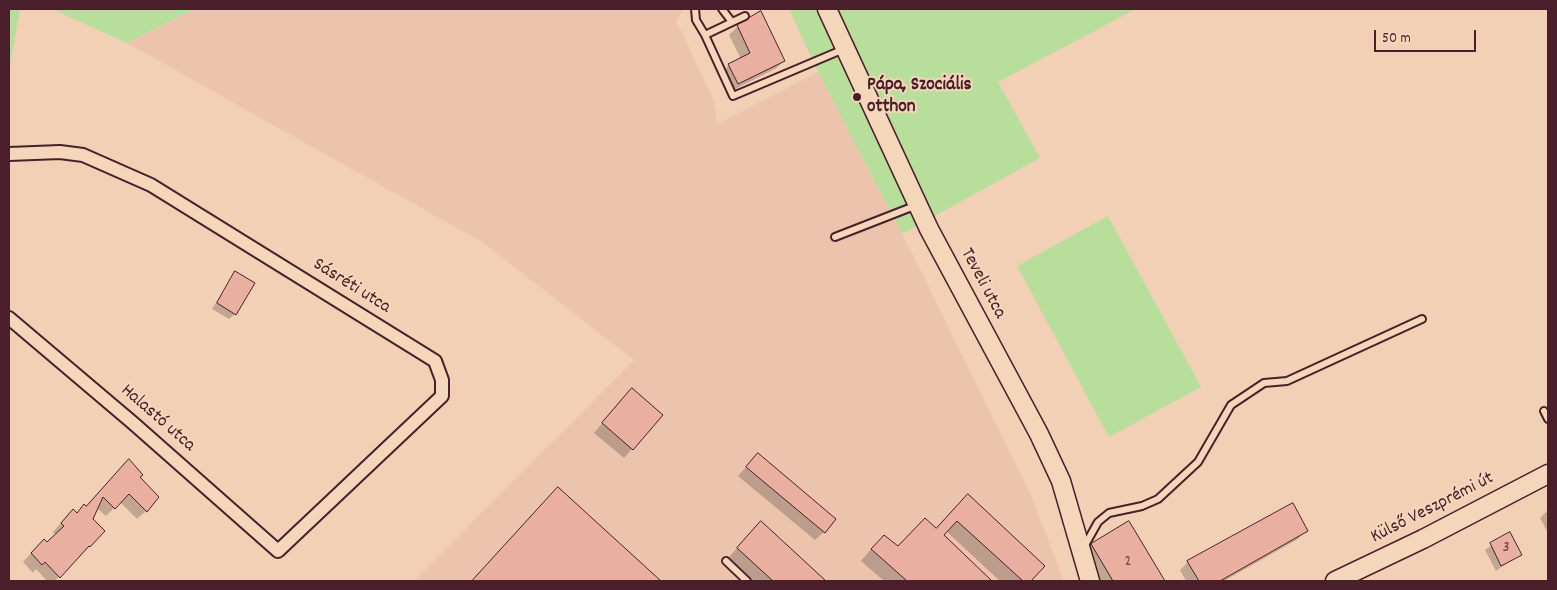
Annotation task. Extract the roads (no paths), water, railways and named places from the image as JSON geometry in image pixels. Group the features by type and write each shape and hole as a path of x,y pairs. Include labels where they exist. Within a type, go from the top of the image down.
{"main road":[{"name":"Teveli utca","path":"827,9 918,205 978,324 1039,434 1061,481 1080,554 1090,581"},
{"name":"Külső Veszprémi út","path":"1335,581 1423,539 1548,474"}],"street":[{"name":"Sásréti utca","path":"9,154 60,152 83,155 142,180 435,361 442,380 442,396 278,551"},
{"name":"Halastó utca","path":"9,318 133,423 278,551"}],"lane":[{"path":"695,9 696,20 705,35 733,96 845,48"},
{"path":"722,9 732,22"},
{"path":"705,35 745,16"},
{"path":"835,237 918,205"},
{"path":"1080,554 1098,522 1109,513 1142,506 1158,500 1198,462 1231,405 1264,383 1287,381 1422,319"},
{"path":"1544,411 1548,418"},
{"path":"726,561 747,581"}],"place":[{"name":"Pápa, Szociális otthon","path":"857,97"}]}
